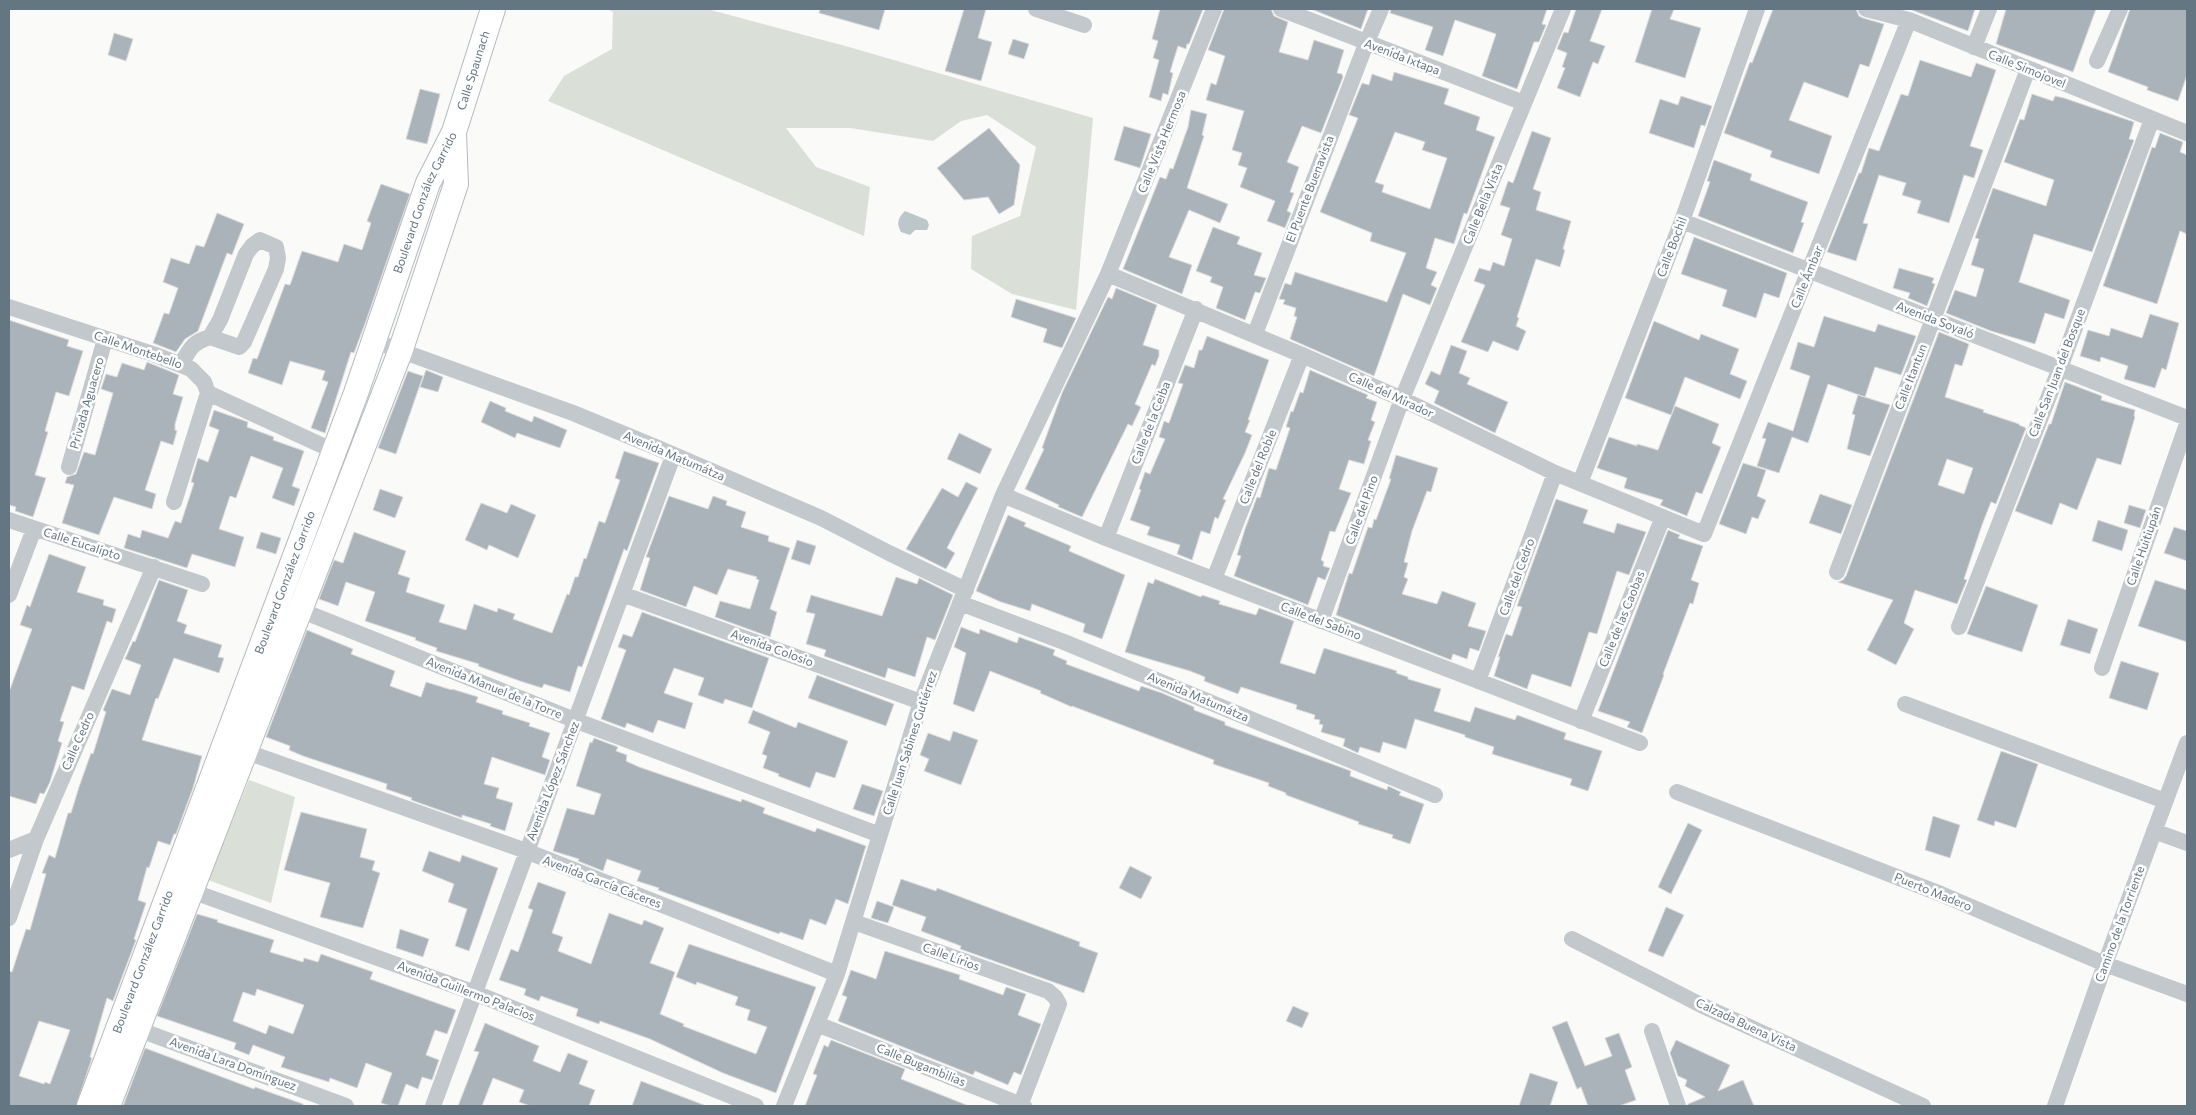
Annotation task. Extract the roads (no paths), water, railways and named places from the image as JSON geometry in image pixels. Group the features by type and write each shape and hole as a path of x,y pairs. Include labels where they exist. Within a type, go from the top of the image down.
{"street":[{"name":"Calle Spaunach","path":"454,132 493,9"},
{"path":"1036,9 1084,25"},
{"name":"Calle Vista Hermosa","path":"1108,274 1214,9"},
{"name":"Avenida Ixtapa","path":"1280,9 1524,104"},
{"name":"El Puente Buenavista","path":"1254,334 1381,9"},
{"name":"Calle Bella Vista","path":"1402,399 1563,9"},
{"name":"Calle Bochil","path":"1580,483 1682,221 1757,9"},
{"name":"Calle Simojovel","path":"1866,9 1909,20 2187,133"},
{"path":"1974,47 1989,9"},
{"path":"2097,61 2120,9"},
{"name":"Calle Ámbar","path":"1704,534 1909,20"},
{"name":"Calle Itantun","path":"1837,572 2028,69"},
{"name":"Calle San Juan del Bosque","path":"1959,626 2060,368 2152,119"},
{"name":"Boulevard González Garrido","path":"235,748 278,602 374,341 428,183 454,132"},
{"name":"Boulevard González Garrido","path":"89,1106 129,1025 235,748 300,610 400,352 456,184 454,132"},
{"name":"Avenida Soyaló","path":"1682,221 2187,418"},
{"path":"181,364 191,347 199,339 210,337 239,347 244,342 276,270 278,258 276,246 260,240 246,254 220,320 210,337"},
{"name":"Calle Juan Sabines Gutiérrez","path":"784,1106 837,974 921,702 1004,496 1108,274"},
{"name":"Calle del Mirador","path":"1108,274 1196,309 1402,399 1555,473 1704,534"},
{"name":"Calle Montebello","path":"9,307 181,364 191,369 204,382 208,393"},
{"name":"Calle de la Ceiba","path":"1106,538 1196,309"},
{"name":"Privada Aguacero","path":"68,467 105,338"},
{"name":"Avenida Matumátza","path":"374,341 573,413 821,518 889,553 963,597 1064,642 1434,796"},
{"name":"Calle del Roble","path":"1214,579 1302,355"},
{"path":"174,502 208,393 334,452"},
{"name":"Calle del Pino","path":"1321,621 1402,399"},
{"name":"Calle Huitiupán","path":"2102,668 2187,424"},
{"name":"Avenida López Sánchez","path":"433,1106 526,852 577,721 673,456"},
{"name":"Calle del Cedro","path":"1478,681 1555,473"},
{"name":"Calle del Sabino","path":"1004,496 1106,538 1640,743"},
{"name":"Calle de las Caobas","path":"1581,721 1663,518"},
{"name":"Calle Eucalipto","path":"9,520 202,584"},
{"path":"9,595 34,529"},
{"name":"Calle Cedro","path":"9,918 36,838 154,567"},
{"name":"Avenida Colosio","path":"622,594 921,702"},
{"name":"Avenida Manuel de la Torre","path":"278,602 577,721 880,835"},
{"path":"1905,704 2165,801"},
{"name":"Camino de la Torriente","path":"2055,1106 2105,964 2187,743"},
{"name":"Avenida García Cáceres","path":"235,748 526,852 837,974"},
{"name":"Puerto Madero","path":"1677,792 1941,894 2105,964 2187,994"},
{"path":"2154,831 2187,843"},
{"path":"9,850 36,838"},
{"name":"Avenida Guillermo Palacios","path":"182,887 475,993 756,1106"},
{"name":"Calle Lírios","path":"854,922 1048,991 1055,997 1059,1004 1022,1106"},
{"name":"Calzada Buena Vista","path":"1572,938 1701,1005 1923,1106"},
{"name":"Calle Bugambilias","path":"818,1024 1022,1106"},
{"name":"Boulevard González Garrido","path":"108,1106 129,1025"},
{"name":"Avenida Lara Domínguez","path":"129,1025 346,1106"},
{"path":"1652,1031 1678,1106"}]}
